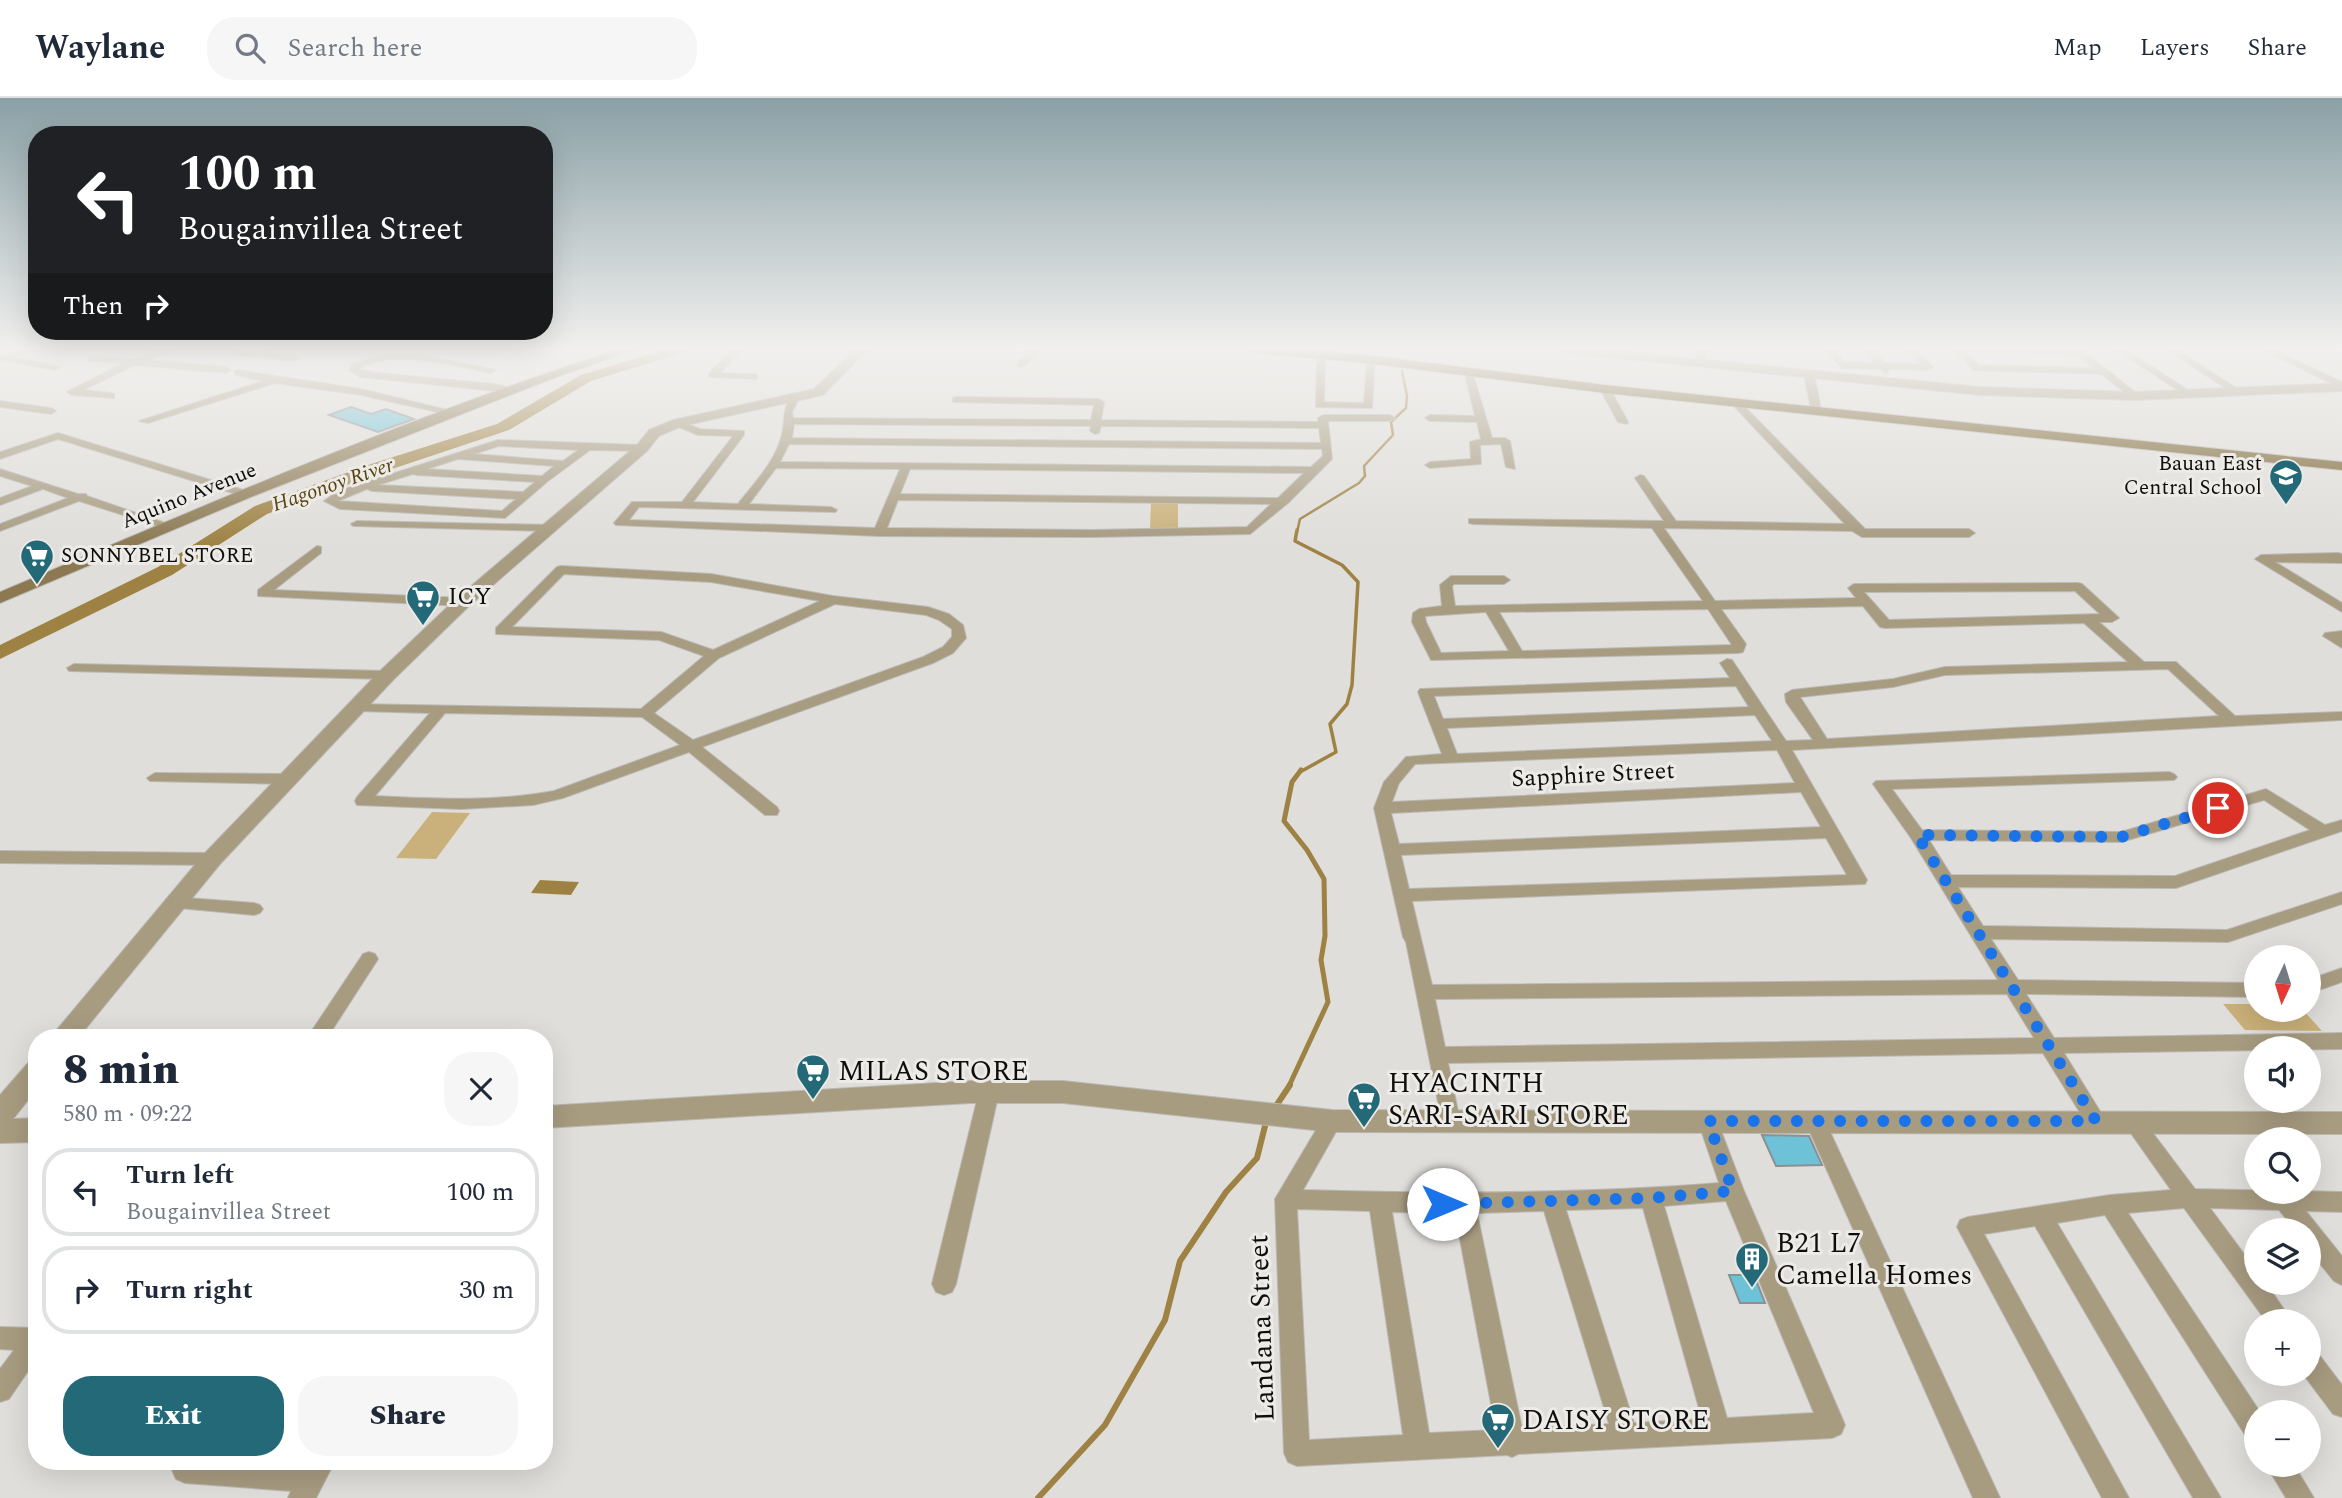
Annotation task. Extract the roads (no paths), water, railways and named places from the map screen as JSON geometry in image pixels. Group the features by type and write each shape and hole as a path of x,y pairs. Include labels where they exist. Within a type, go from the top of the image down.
{"main road":[{"name":"Aquino Avenue","path":"0,598 246,494 452,414"},
{"path":"1859,414 2342,466"}],"street":[{"path":"144,421 165,414"},
{"path":"70,1029 212,859 387,675 463,602 642,448 654,433 678,423 717,414"},
{"path":"742,506 786,441 788,414"},
{"path":"1089,468 1098,414"},
{"path":"1480,414 1487,440"},
{"path":"1619,414 1623,422"},
{"path":"1747,414 1862,533 1969,533"},
{"path":"817,530 831,510 636,504 620,523 817,530 879,532 1164,533 1250,530 1328,457 1323,418 1390,418"},
{"path":"1430,418 1481,419"},
{"path":"789,421 1324,425"},
{"path":"678,423 698,432 740,433 686,504"},
{"path":"0,456 58,436 246,494"},
{"path":"1430,465 1476,463 1475,442 1487,440 1505,441 1511,467"},
{"path":"786,441 1326,446"},
{"path":"505,515 340,506 330,502 342,494 498,443 642,448"},
{"path":"489,526 588,447"},
{"path":"457,456 566,464"},
{"path":"772,465 1317,470"},
{"path":"879,532 906,467"},
{"path":"0,472 82,496 168,526"},
{"path":"407,472 544,480"},
{"path":"1640,478 1673,525"},
{"path":"0,502 44,485"},
{"path":"364,487 527,496"},
{"path":"0,528 82,496"},
{"path":"893,497 1284,501"},
{"path":"1473,521 1855,528"},
{"path":"357,524 551,527"},
{"path":"1656,524 1712,605 1740,644 1738,649 1436,657 1419,622 1419,613 1491,609 1712,605 1866,602"},
{"path":"317,550 262,593 463,602"},
{"path":"2342,559 2261,559 2342,608"},
{"path":"441,709 363,801 499,804 530,802 557,795 928,660 947,650 959,638 958,628 944,617 928,611 833,600 711,578 561,570 501,631 661,636 714,655"},
{"path":"1449,611 1446,585 1451,580 1504,580"},
{"path":"2078,587 2112,618 2086,618 1885,624 1854,588 2078,587"},
{"path":"645,713 714,655 833,600"},
{"path":"1491,609 1518,655"},
{"path":"2086,618 2141,666"},
{"path":"2342,635 2330,636 2342,644"},
{"path":"1403,895 1859,880 1781,744 1727,663"},
{"path":"1823,744 1797,709 1792,694 1893,683 1945,671 2171,665 2231,720"},
{"path":"74,668 387,675"},
{"path":"1451,757 1425,692 1739,682"},
{"path":"356,707 645,713 691,746 771,811"},
{"path":"1438,724 1758,711"},
{"path":"1450,1121 1382,808 1392,782 1411,760 1823,744 2342,716"},
{"path":"2096,1121 1917,835 1881,784 2169,777"},
{"path":"155,778 288,779"},
{"name":"Sapphire Street","path":"1382,808 1806,787"},
{"path":"1917,835 2121,837 2266,794 2323,831"},
{"path":"1946,881 2176,882 2342,825"},
{"path":"1391,850 1832,832"},
{"path":"0,857 212,859"},
{"path":"1976,932 2228,936 2342,898"},
{"path":"174,903 254,909"},
{"path":"323,1029 369,959"},
{"path":"2321,982 2342,975"},
{"path":"1424,992 2010,987 2244,990"},
{"path":"1437,1055 2342,1041"},
{"path":"0,1115 28,1081"},
{"path":"944,1284 989,1092"},
{"path":"553,1116 989,1092 1063,1092 1332,1121 2096,1121 2342,1124"},
{"path":"1332,1121 1286,1199 1464,1204 1651,1198 1733,1191"},
{"path":"1379,1202 1418,1446 1512,1444 1832,1425 1733,1191 1708,1121"},
{"path":"1815,1121 1987,1498"},
{"path":"2133,1122 2271,1309"},
{"path":"0,1130 28,1130"},
{"path":"1651,1198 1718,1430"},
{"path":"2116,1498 1968,1227 2110,1205 2188,1198 2244,1200"},
{"name":"Landana Street","path":"1286,1199 1297,1453 1418,1446"},
{"path":"1552,1200 1625,1436"},
{"path":"2321,1202 2342,1202"},
{"path":"1464,1204 1512,1444"},
{"path":"2288,1204 2298,1218"},
{"path":"2110,1205 2244,1411"},
{"path":"2040,1215 2208,1498"},
{"path":"2321,1247 2342,1274"},
{"path":"0,1338 28,1339"},
{"path":"0,1390 28,1350"},
{"path":"2321,1377 2342,1405"},
{"path":"185,1470 312,1480"},
{"path":"2287,1477 2301,1498"}],"waterway":[{"name":"Hagonoy River","path":"0,653 165,571 261,510 374,469 503,427 524,414"},
{"path":"1297,532 1300,519 1359,483 1365,476 1364,466 1393,435 1391,422 1399,414"},
{"path":"1297,530 1295,541 1342,565 1358,582 1352,685 1347,704 1330,724 1336,752 1300,772"},
{"path":"1289,1086 1328,1002 1321,960 1325,936 1324,879 1307,850 1284,821 1292,782 1301,770"},
{"path":"1274,1109 1290,1085"},
{"path":"1038,1498 1105,1425 1165,1320 1180,1261 1226,1192 1257,1158 1266,1122"}],"place":[{"name":"Bauan East Central School","path":"2286,506"},
{"name":"SONNYBEL STORE","path":"37,586"},
{"name":"ICY","path":"423,627"},
{"name":"MILAS STORE","path":"813,1101"},
{"name":"HYACINTH SARI-SARI STORE","path":"1364,1129"},
{"name":"B21 L7 Camella Homes","path":"1752,1289"},
{"name":"DAISY STORE","path":"1498,1450"}]}
